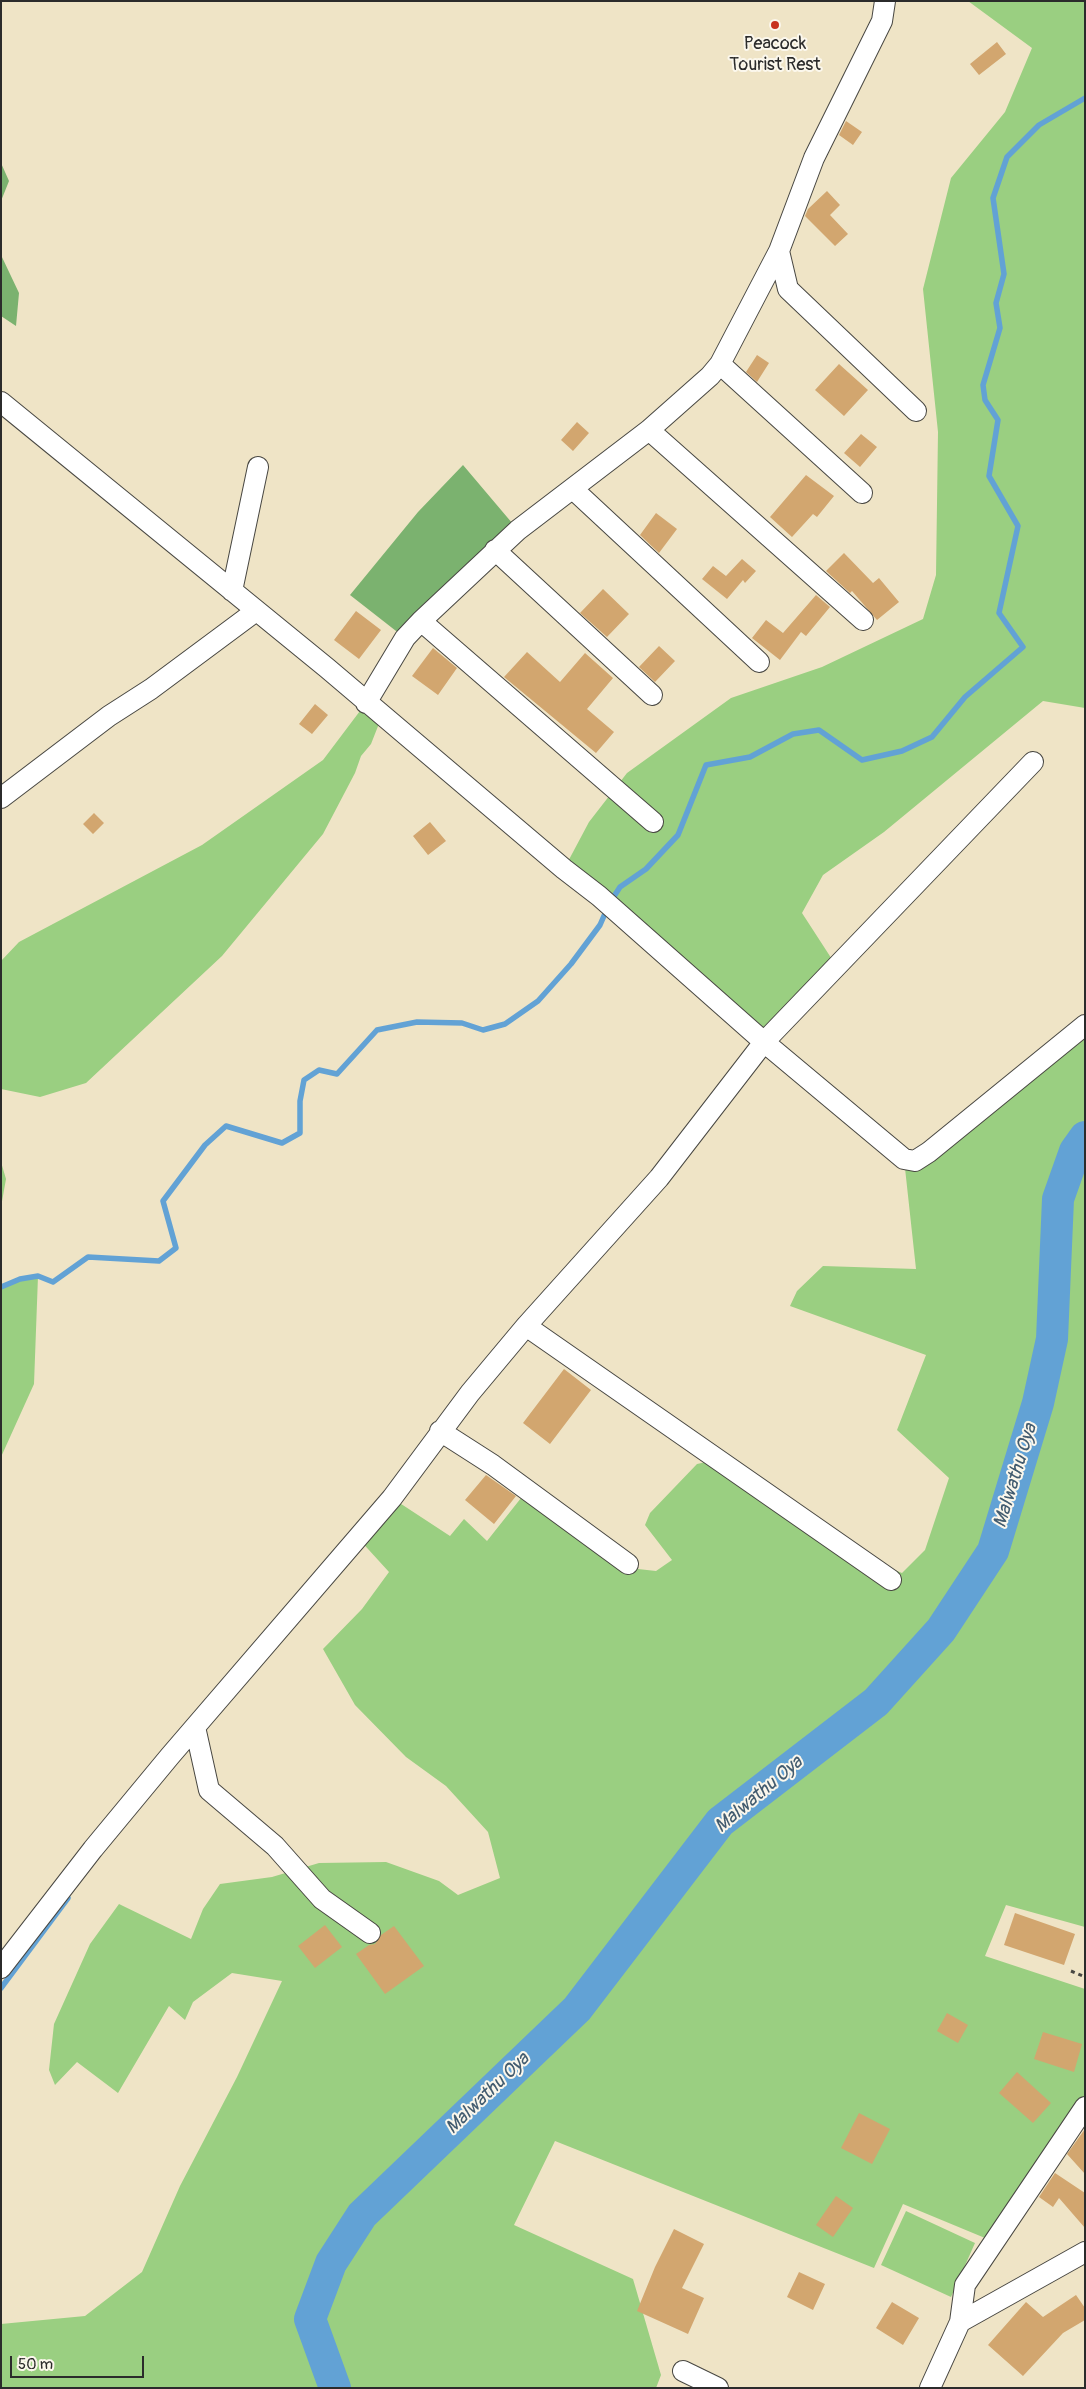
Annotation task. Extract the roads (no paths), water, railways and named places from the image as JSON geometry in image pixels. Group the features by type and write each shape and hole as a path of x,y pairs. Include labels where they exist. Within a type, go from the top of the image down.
{"street":[{"path":"366,703 405,638 421,620 518,530 574,490 649,430 710,376 720,364 779,251 814,158 882,21 885,1"},
{"path":"779,251 788,289 916,411"},
{"path":"720,364 862,493"},
{"path":"1,402 599,896 764,1042 904,1159 915,1161 1085,1025"},
{"path":"649,430 863,620"},
{"path":"232,591 258,467"},
{"path":"574,490 759,662"},
{"path":"495,550 652,695"},
{"path":"1,798 109,716 151,690 256,611"},
{"path":"421,620 653,822"},
{"path":"1,1968 93,1850 195,1727 392,1498 440,1431 526,1326 660,1178 764,1042 1034,762"},
{"path":"526,1326 891,1580"},
{"path":"440,1431 493,1465 628,1564"},
{"path":"195,1727 209,1790 276,1846 322,1898 370,1934"},
{"path":"930,2388 960,2322 965,2286 1084,2109"},
{"path":"960,2322 1085,2252"},
{"path":"683,2371 718,2388"}],"waterway":[{"path":"611,901 620,887 646,869 678,835 706,765 750,757 793,734 819,730 862,760 902,751 932,737 965,697 1023,647 999,613 1018,526 989,476 998,420 985,400 983,385 1000,328 996,303 1004,274 993,198 1007,157 1039,125 1085,98"},
{"path":"1,1287 20,1279 38,1276 53,1282 88,1257 159,1261 176,1248 163,1201 205,1145 226,1126 282,1143 300,1133 300,1101 304,1080 319,1070 337,1074 377,1030 417,1022 462,1023 483,1030 505,1024 538,1001 571,964 600,925 607,909"},
{"name":"Malwathu Oya","path":"335,2388 310,2319 331,2263 362,2215 577,2009 720,1822 876,1702 941,1630 993,1551 1038,1403 1052,1339 1058,1199 1075,1151 1085,1137"},
{"path":"1,1988 68,1898"}],"place":[{"name":"Peacock Tourist Rest","path":"775,25"}]}
